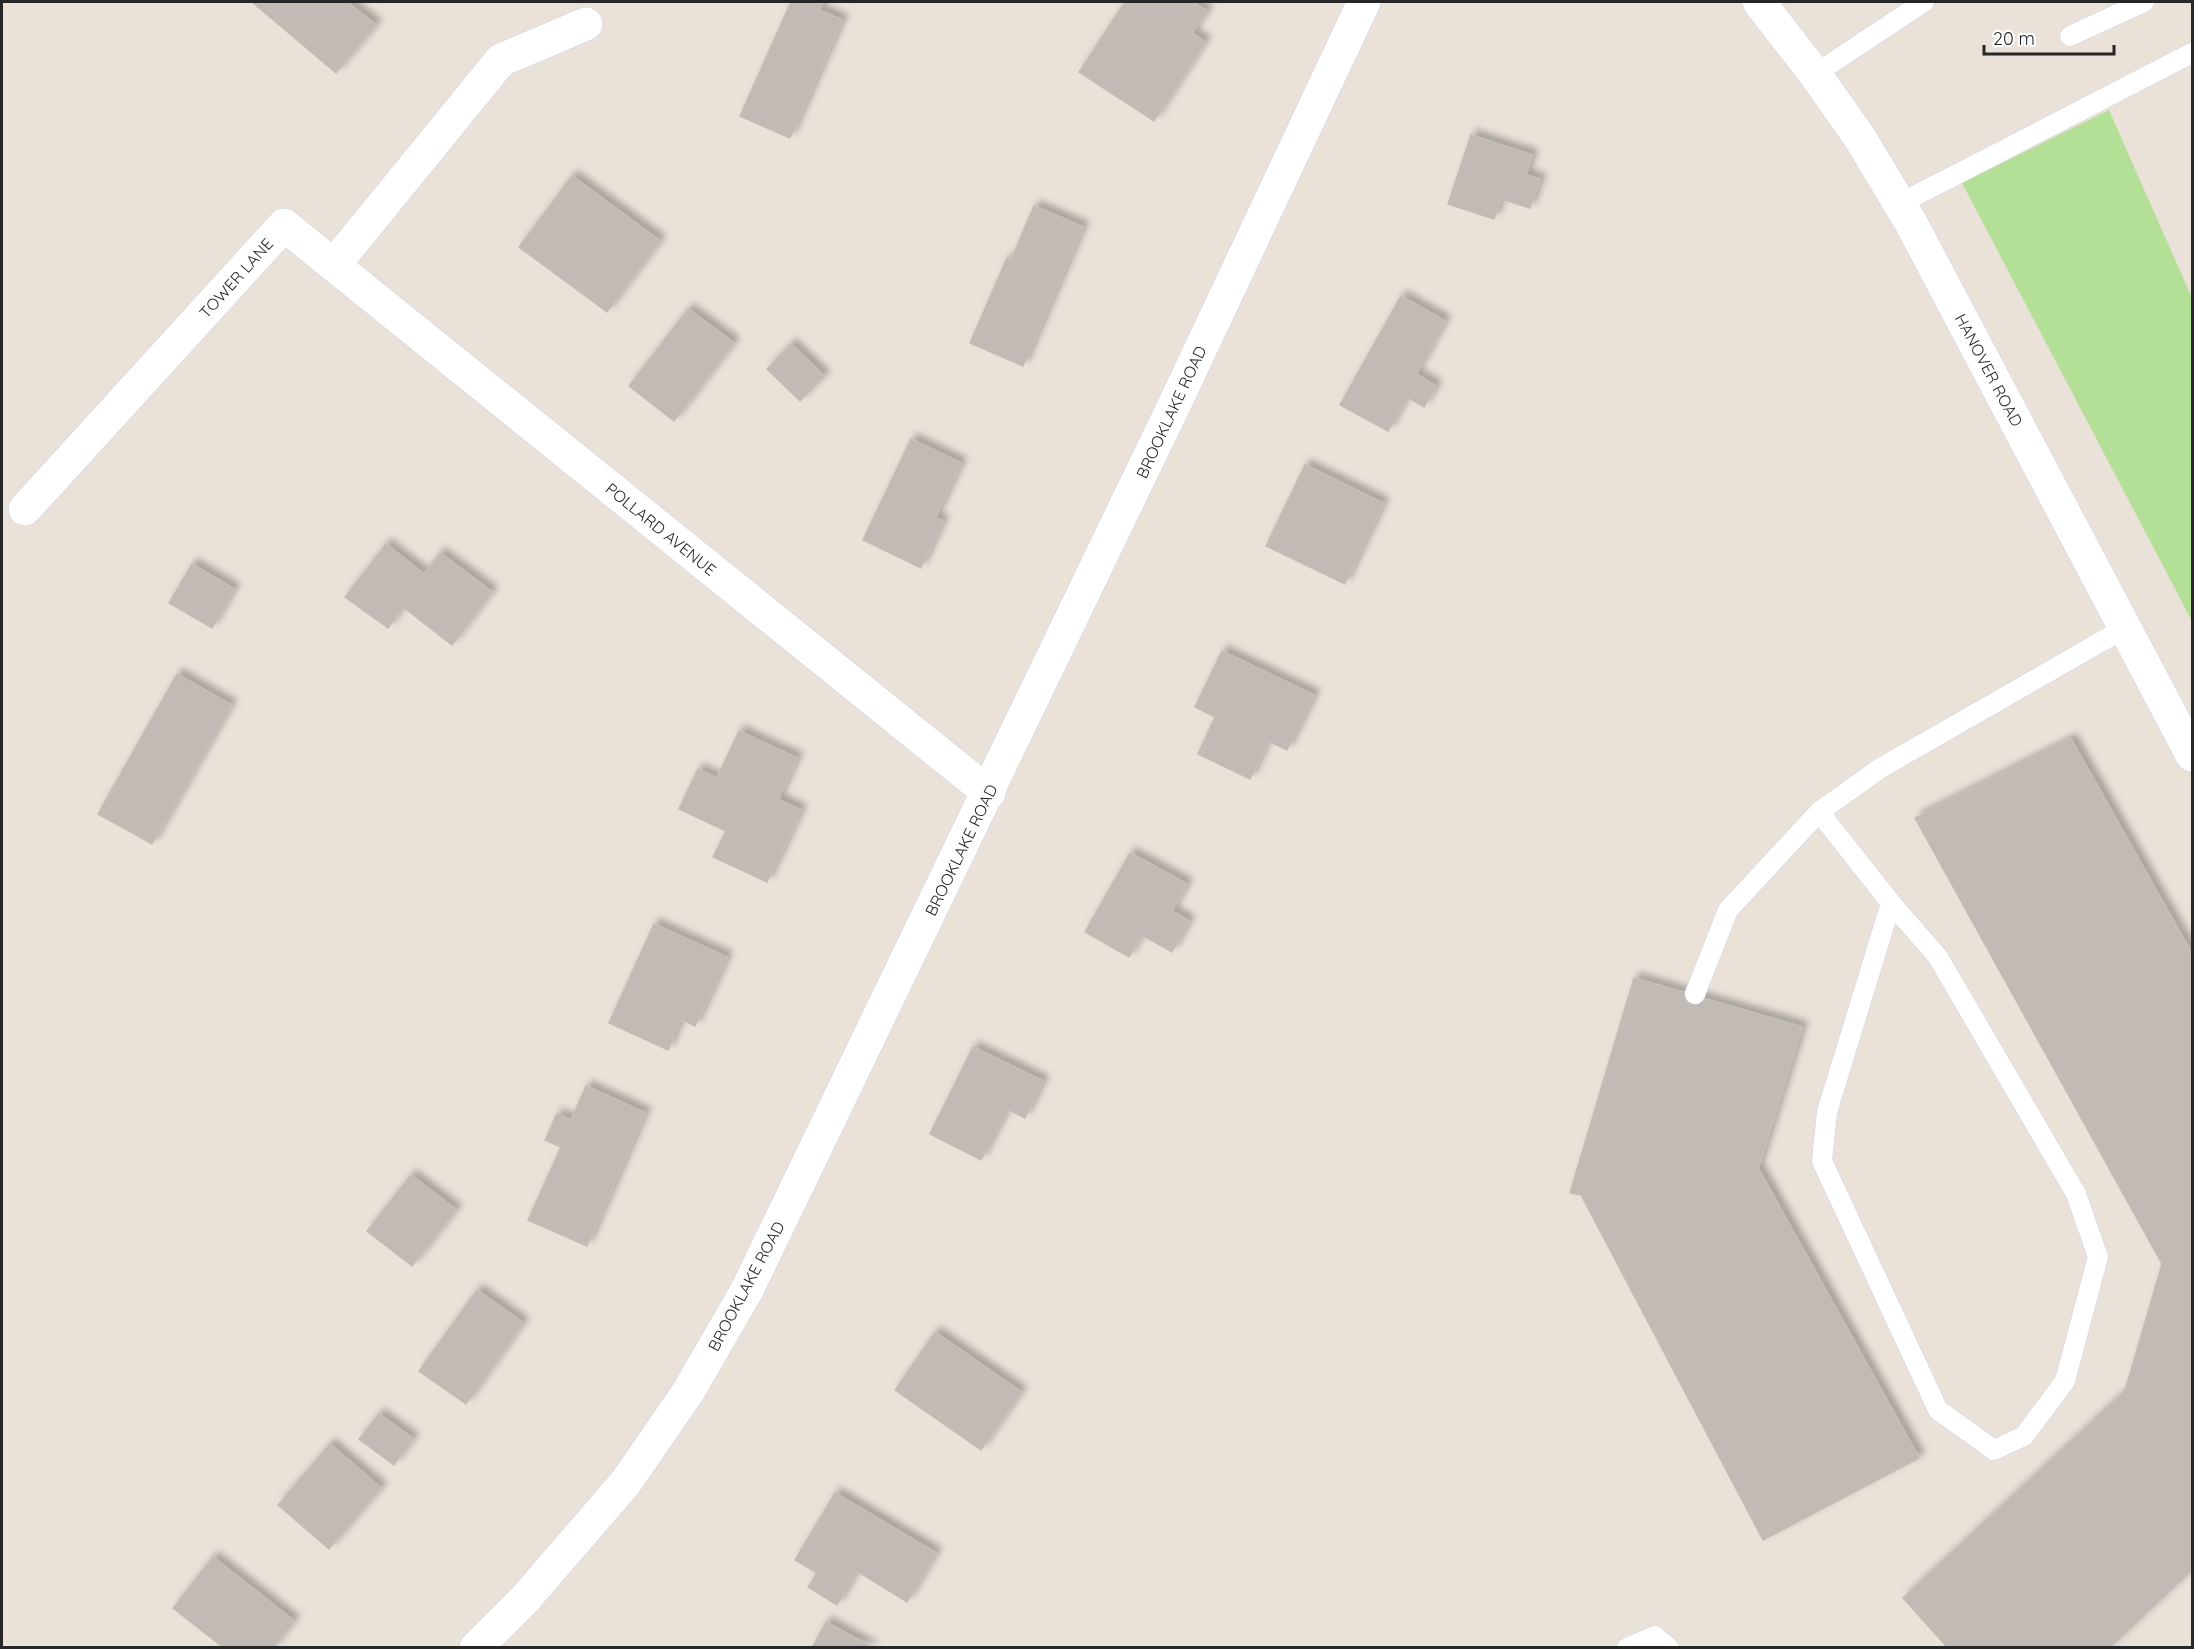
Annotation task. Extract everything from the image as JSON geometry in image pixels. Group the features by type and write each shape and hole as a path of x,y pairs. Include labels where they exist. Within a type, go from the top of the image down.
{"street":[{"name":"BROOKLAKE ROAD","path":"476,1647 525,1599 626,1482 688,1392 747,1290 1179,397 1364,2"},
{"name":"HANOVER ROAD","path":"1759,2 1815,74 1860,138 1899,204 2193,756"},
{"path":"334,265 501,60 586,24"},
{"name":"TOWER LANE","path":"25,509 284,225 334,265"},
{"name":"POLLARD AVENUE","path":"334,265 989,793"}],"lane":[{"path":"1815,74 1924,2"},
{"path":"2070,36 2144,2"},
{"path":"1899,204 2193,53"},
{"path":"1695,994 1728,910 1819,812 1879,769 2125,628"},
{"path":"1819,812 1891,903 1938,957 2076,1194 2098,1257 2065,1381 2024,1436 1994,1450 1938,1410 1822,1161 1827,1112 1891,903"},
{"path":"1626,1647 1655,1636 1670,1647"}],"green space":[{"path":"2109,110 2192,298 2192,621 1962,183"}],"building":[{"path":"252,2 347,2 376,25 336,73"},
{"path":"791,2 823,2 819,10 842,20 790,138 740,116"},
{"path":"1125,2 1192,2 1207,11 1192,33 1205,42 1154,121 1079,72"},
{"path":"1471,135 1532,155 1526,175 1540,179 1530,208 1501,199 1494,219 1448,204"},
{"path":"572,176 660,241 607,312 519,247"},
{"path":"1034,206 1083,227 1023,366 970,343 1007,258 1011,260"},
{"path":"1401,296 1445,321 1416,374 1436,386 1424,407 1407,397 1388,431 1340,405"},
{"path":"688,309 734,343 674,421 629,386"},
{"path":"791,344 824,376 800,401 767,369"},
{"path":"911,439 961,463 935,518 943,521 921,568 863,540"},
{"path":"1305,465 1383,503 1345,584 1266,546"},
{"path":"386,544 424,574 440,553 492,592 452,645 403,607 388,628 345,597"},
{"path":"192,564 234,589 212,628 169,603"},
{"path":"1222,651 1314,695 1287,750 1268,741 1250,779 1198,754 1215,717 1195,707"},
{"path":"177,674 231,705 152,844 98,814"},
{"path":"739,731 797,758 778,799 801,810 767,882 713,857 726,831 679,809 698,769 717,778"},
{"path":"2071,739 2192,954 2192,1570 2109,1648 1948,1648 1903,1598 2125,1391 2162,1264 1915,818"},
{"path":"1130,853 1187,884 1172,911 1189,921 1172,952 1142,935 1129,957 1085,932"},
{"path":"654,924 727,957 695,1026 681,1019 668,1050 609,1023"},
{"path":"1634,978 1802,1027 1758,1168 1919,1458 1763,1540 1581,1195 1570,1193"},
{"path":"973,1047 1043,1081 1025,1118 1007,1109 981,1160 930,1134"},
{"path":"586,1086 645,1113 587,1246 528,1220 561,1147 545,1140 557,1114 571,1120"},
{"path":"411,1175 456,1210 412,1266 367,1231"},
{"path":"477,1290 523,1323 466,1404 419,1371"},
{"path":"935,1332 1021,1392 981,1450 895,1390"},
{"path":"379,1414 413,1439 394,1465 359,1439"},
{"path":"330,1444 381,1488 329,1549 278,1505"},
{"path":"835,1493 936,1553 907,1602 857,1571 837,1605 808,1587 817,1573 795,1560"},
{"path":"213,1557 294,1621 273,1648 224,1648 173,1608"},
{"path":"826,1622 873,1648 817,1648 813,1646"}]}
